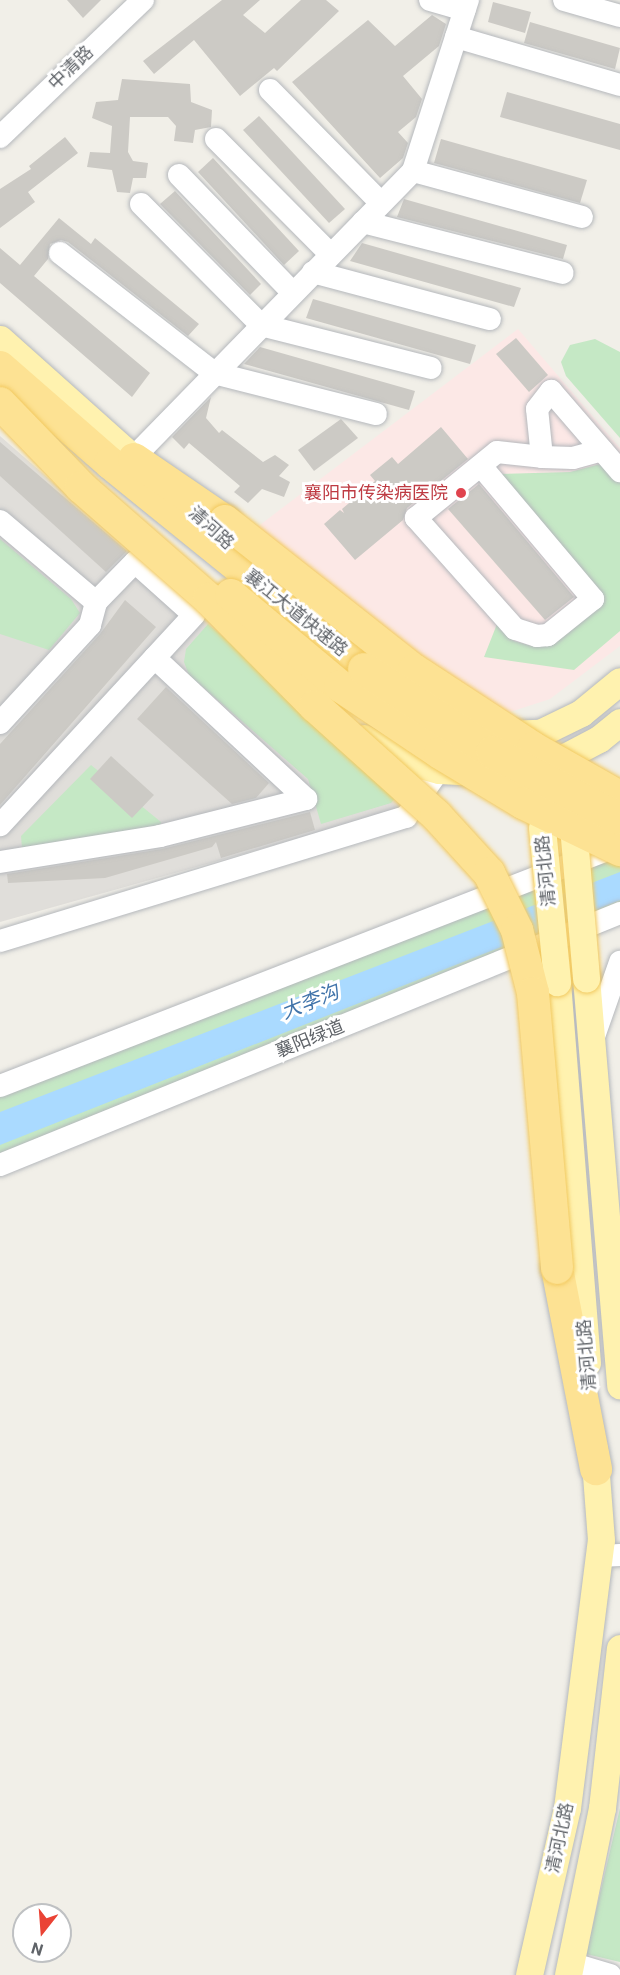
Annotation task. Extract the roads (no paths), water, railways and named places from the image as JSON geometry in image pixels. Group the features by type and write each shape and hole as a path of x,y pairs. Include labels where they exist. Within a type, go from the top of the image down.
{"highway":[{"name":"襄江大道快速路","path":"0,367 110,463 364,669 492,752 620,819"},
{"path":"0,402 81,487 209,599 315,706 436,815 489,873 517,930 533,993 557,1268 596,1469"},
{"name":"襄江大道快速路","path":"0,402 339,686 523,803 620,850"},
{"path":"133,458 225,521 414,670 533,748 620,797"}],"main road":[{"name":"清河路","path":"0,339 416,707 444,725 476,733 513,735 540,733 581,713 620,681"},
{"path":"0,424 350,730 399,759 439,770 529,771 562,762 620,722"},
{"name":"清河北路","path":"556,725 573,826 620,1386"},
{"name":"清河北路","path":"513,735 529,771 542,828 557,982 596,1469 610,1545 567,1808 529,1975"},
{"name":"清河北路","path":"569,1969 602,1808 620,1648"}],"street":[{"name":"中清路","path":"0,137 143,0"},
{"path":"133,458 413,171 466,5 430,0"},
{"path":"564,0 620,16"},
{"path":"456,36 620,85"},
{"path":"270,90 381,203"},
{"path":"216,139 331,255"},
{"path":"413,171 582,217"},
{"path":"179,175 293,293"},
{"path":"141,204 261,325 431,368"},
{"path":"363,222 563,273"},
{"path":"60,253 214,373 376,414"},
{"path":"313,272 490,319"},
{"path":"542,457 537,409 551,391 620,471"},
{"path":"480,466 593,599 548,635 537,636 515,629 416,518 497,452 573,458 602,450"},
{"path":"0,521 96,602"},
{"path":"0,723 90,625 96,602 135,562 194,615 0,825"},
{"path":"0,862 160,836 306,799 155,658"},
{"path":"0,941 406,817 439,770"},
{"path":"0,1086 620,845"},
{"name":"襄阳绿道","path":"0,1165 620,913"},
{"path":"591,1045 620,962"},
{"path":"569,1969 610,1975"}],"water":[{"name":"大李沟","path":"620,872 620,900 0,1145 0,1112"}],"place":[{"name":"襄阳市传染病医院","path":"461,493"}]}
